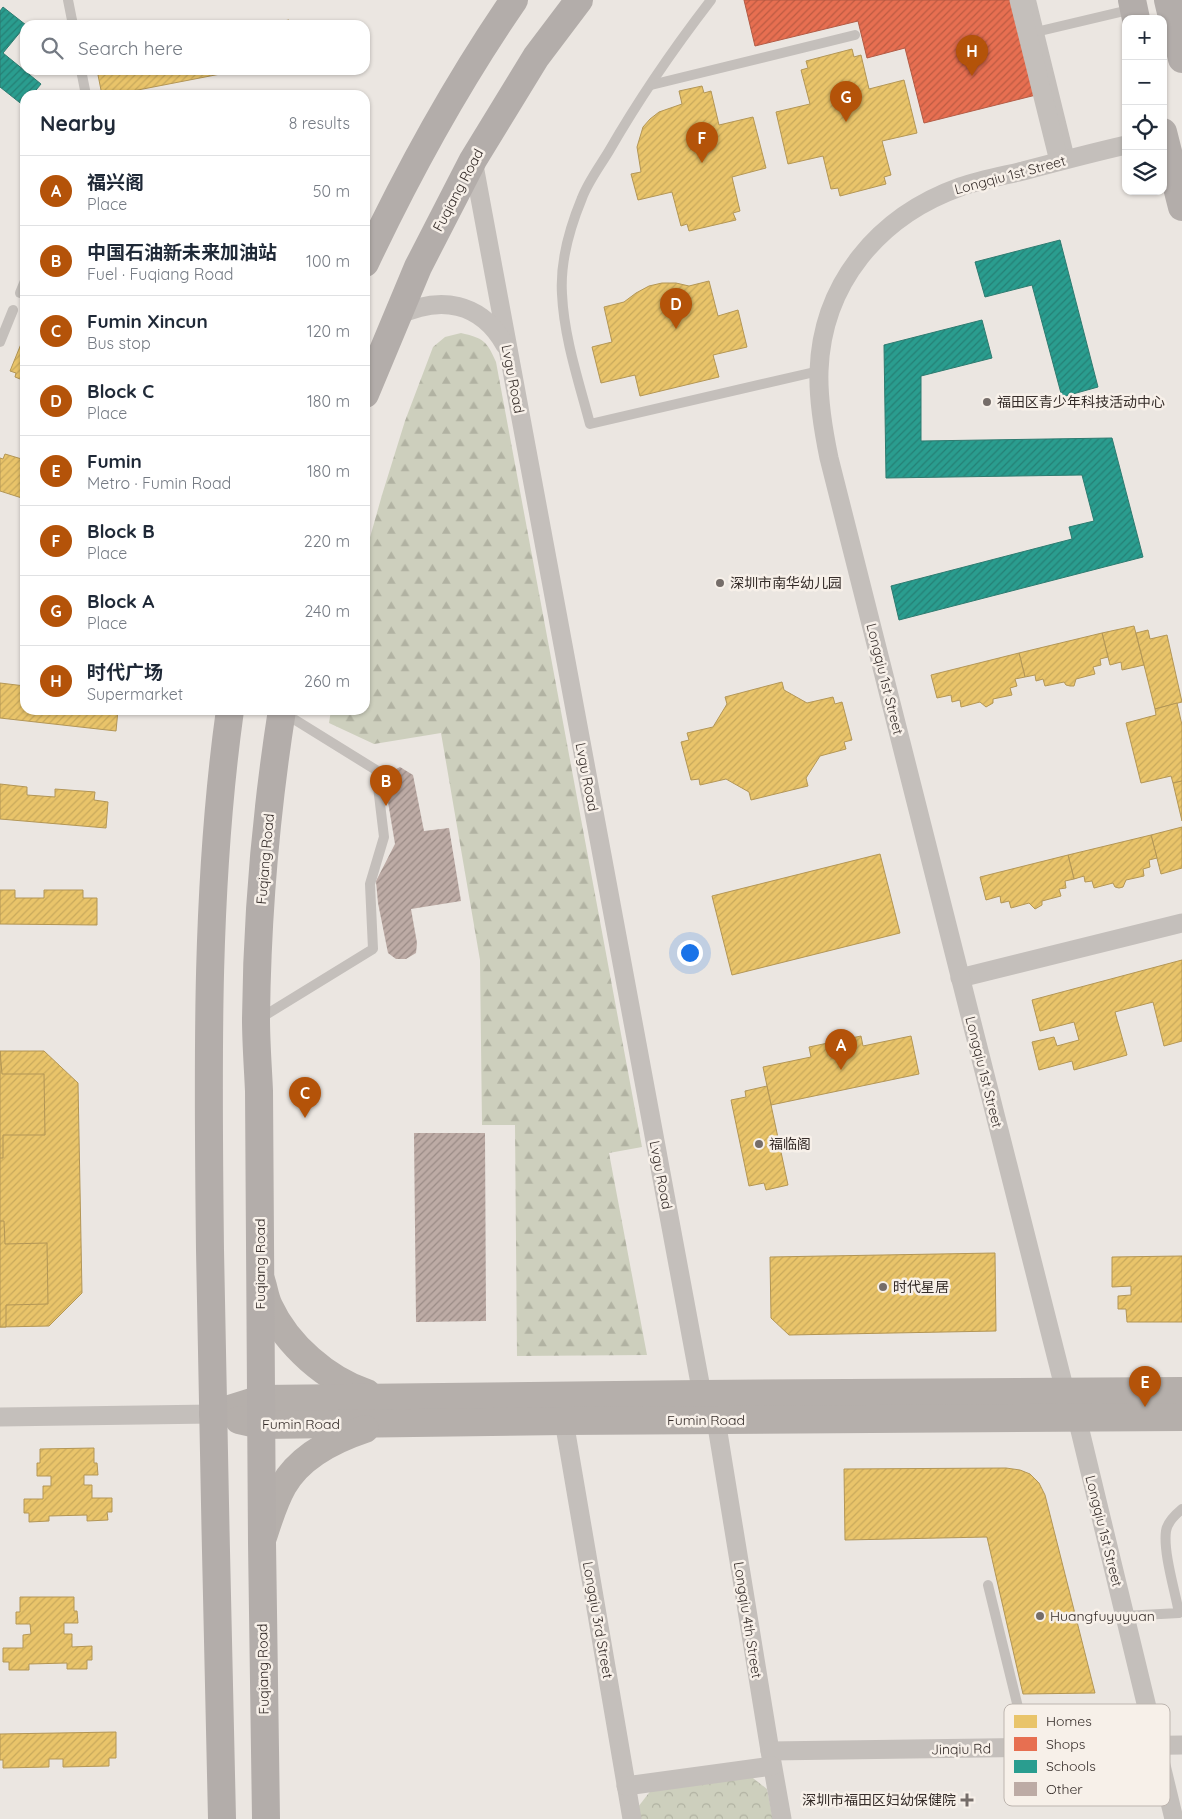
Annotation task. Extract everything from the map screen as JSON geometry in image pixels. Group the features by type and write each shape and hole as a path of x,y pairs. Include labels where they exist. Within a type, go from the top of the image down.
{"main road":[{"path":"371,236 489,37 514,0"},
{"name":"Fuqiang Road","path":"370,382 418,267 473,160 536,57 579,0"},
{"path":"1168,0 1182,58"},
{"path":"1167,149 1182,207"},
{"path":"222,1819 209,1164 210,949 218,810 229,715"},
{"name":"Fuqiang Road","path":"266,1819 259,1092 256,1021 261,903 268,811 281,715"},
{"path":"260,1277 269,1306 289,1338 310,1360 332,1377 351,1388 388,1397"},
{"name":"Fumin Road","path":"213,1414 261,1412 388,1397 1182,1391"},
{"name":"Fumin Road","path":"261,1412 381,1424 1182,1417"},
{"path":"262,1543 272,1508 284,1484 304,1461 326,1446 348,1435 381,1424"}],"street":[{"path":"1019,0 1064,160"},
{"name":"Longqiu 1st Street","path":"1064,1392 829,458 821,412 819,371 826,326 840,287 851,268 876,238 904,216 938,196 979,182 1122,146"},
{"name":"Lvgu Road","path":"473,160 702,1394"},
{"path":"397,316 414,307 433,304 451,305 470,310 486,320 499,334 508,350"},
{"path":"960,978 1182,923"},
{"path":"0,1417 213,1414"},
{"name":"Longqiu 1st Street","path":"1077,1418 1146,1704"},
{"name":"Longqiu 4th Street","path":"716,1420 782,1819"},
{"name":"Longqiu 3rd Street","path":"564,1422 632,1819"},
{"name":"Jinqiu Rd","path":"626,1786 771,1759 1004,1749"},
{"name":"Longqiu 1st Street","path":"1170,1803 1174,1819"}],"lane":[{"path":"68,0 72,20"},
{"path":"711,0 686,33 618,135 582,196 565,252 562,293 567,332 590,424 819,371"},
{"path":"1031,0 1040,31 1064,160"},
{"path":"1040,31 1134,9"},
{"path":"651,85 855,35"},
{"path":"82,75 85,90"},
{"path":"0,342 13,310"},
{"path":"256,1021 373,949 370,884 384,837 376,770 288,715"},
{"path":"1124,1616 1180,1613 1168,1553 1166,1530 1176,1513 1182,1509"},
{"path":"988,1585 1017,1704"}],"green space":[{"path":"461,333 479,339 490,349 496,362 642,1147 609,1153 647,1355 517,1356 515,1125 482,1125 480,960 441,733 374,744 329,723 330,715 370,715 370,537 405,421 433,347 445,337"},
{"path":"749,1775 767,1789 773,1819 641,1819 638,1807 652,1789"}],"building: Homes":[{"path":"852,49 854,57 861,55 869,89 904,80 917,133 882,141 891,175 884,177 886,184 840,196 838,188 831,189 823,156 788,164 776,112 810,104 801,70 808,68 806,61"},
{"path":"98,75 215,75 138,90 101,90"},
{"path":"702,86 704,93 711,91 719,125 753,117 766,168 732,177 740,211 733,213 736,220 689,231 687,224 681,226 672,192 638,200 631,174 641,172 637,147 643,127 659,112 682,104 679,91"},
{"path":"709,281 718,316 738,310 747,347 713,355 719,377 640,396 635,375 601,383 592,347 612,342 604,307 624,302 649,286 662,283 676,283 689,286"},
{"path":"20,346 20,379 15,377 16,373 10,371"},
{"path":"5,454 20,458 20,497 0,491 0,458 3,459"},
{"path":"1134,626 1144,665 1122,670 1121,662 1110,665 1102,633"},
{"path":"1148,630 1150,639 1167,635 1182,702 1155,709 1136,633"},
{"path":"1102,633 1108,657 1100,659 1101,665 1093,667 1095,674 1076,679 1074,686 1066,685 1064,682 1045,686 1043,679 1036,681 1035,675 1025,677 1019,653"},
{"path":"1019,653 1025,677 1015,679 1017,686 1010,688 1012,695 993,699 993,703 986,707 980,702 961,707 960,700 952,702 951,695 937,698 931,675"},
{"path":"782,682 784,690 807,703 833,697 835,704 842,702 852,740 844,742 846,749 820,756 806,778 808,786 751,800 749,792 726,779 700,785 699,779 691,780 681,742 689,740 687,733 713,727 727,704 725,697"},
{"path":"0,683 20,685 20,715 118,715 116,731 0,718"},
{"path":"1177,703 1182,725 1182,781 1173,783 1171,776 1141,783 1126,723 1156,715 1155,709"},
{"path":"1182,781 1182,821 1173,783"},
{"path":"0,784 27,787 27,795 55,797 55,789 95,792 94,800 108,802 106,828 0,819"},
{"path":"1182,827 1182,868 1161,874 1151,835"},
{"path":"1151,835 1157,858 1149,860 1150,867 1143,869 1144,876 1126,880 1123,887 1119,888 1115,887 1113,883 1094,888 1092,881 1085,882 1084,876 1074,879 1068,855"},
{"path":"880,854 900,933 732,975 712,896"},
{"path":"1068,855 1074,879 1065,881 1066,888 1059,889 1061,896 1042,901 1042,905 1035,909 1029,903 1011,908 1009,901 1001,903 1000,896 986,900 980,877"},
{"path":"0,890 15,890 15,898 44,898 44,890 83,890 83,898 97,898 97,925 0,924"},
{"path":"1182,960 1182,1041 1164,1046 1153,1002 1115,1012 1127,1055 1074,1070 1072,1061 1039,1070 1032,1042 1054,1037 1057,1046 1079,1040 1074,1022 1040,1031 1032,1000"},
{"path":"861,1036 863,1046 911,1036 919,1074 771,1105 763,1067 811,1057 809,1047"},
{"path":"0,1051 44,1051 78,1083 82,1293 49,1326 0,1327"},
{"path":"0,1051 2,1074 44,1074 45,1135 3,1135 3,1158 0,1158"},
{"name":"福临阁","path":"767,1086 788,1185 766,1190 764,1183 749,1186 731,1100 746,1097 745,1091"},
{"path":"0,1221 4,1221 5,1244 47,1243 48,1304 6,1305 6,1327 0,1327"},
{"name":"时代星居","path":"995,1253 996,1331 789,1335 771,1318 770,1257"},
{"path":"1182,1256 1182,1322 1127,1322 1126,1309 1118,1309 1118,1296 1131,1295 1131,1286 1112,1287 1112,1257"},
{"path":"94,1448 94,1463 97,1463 98,1475 84,1475 84,1485 92,1485 92,1498 112,1498 112,1512 107,1512 108,1520 87,1521 87,1515 49,1516 49,1521 29,1522 29,1513 24,1513 24,1499 43,1499 43,1486 51,1486 51,1476 37,1476 37,1463 40,1463 40,1449"},
{"name":"Huangfuyuyuan","path":"1006,1468 1030,1474 1039,1483 1045,1495 1095,1693 1023,1694 987,1537 845,1540 844,1469"},
{"path":"20,1597 74,1597 74,1611 77,1611 78,1623 64,1623 64,1634 72,1634 72,1647 92,1646 92,1660 87,1660 87,1669 67,1669 67,1663 29,1664 29,1670 9,1670 9,1662 3,1662 3,1648 23,1648 23,1635 31,1634 30,1624 16,1624 16,1612 20,1612"},
{"path":"116,1732 116,1758 109,1758 109,1766 63,1767 63,1759 49,1759 49,1767 3,1768 3,1760 0,1760 0,1734"}],"building: Shops":[{"path":"744,0 1012,0 1036,95 924,123 905,48 867,58 858,21 755,46"}],"building: Schools":[{"path":"3,7 20,20 20,32 3,53 20,67 20,75 30,75 41,84 36,90 20,90 20,103 0,87 0,11"},
{"path":"1060,240 1098,387 1062,397 1032,285 985,297 975,262"},
{"path":"982,320 992,358 921,376 921,441 1112,438 1143,557 899,620 891,586 1072,539 1069,527 1094,521 1082,475 886,478 884,345"}],"building: Other":[{"path":"400,767 413,775 424,831 449,828 461,901 411,909 417,943 416,953 406,959 396,959 388,953 378,903 376,881 395,844 385,784 388,773"},
{"path":"414,1133 485,1133 486,1321 416,1322"}],"place":[{"name":"时代广场","path":"972,76"},
{"name":"Block A","path":"846,122"},
{"name":"Block B","path":"702,163"},
{"name":"Block C","path":"676,329"},
{"name":"福田区青少年科技活动中心","path":"987,402"},
{"name":"深圳市南华幼儿园","path":"720,583"},
{"name":"中国石油新未来加油站","path":"386,806"},
{"name":"福兴阁","path":"841,1070"},
{"name":"Fumin Xincun","path":"305,1118"},
{"name":"福临阁","path":"759,1144"},
{"name":"时代星居","path":"883,1287"},
{"name":"Fumin","path":"1145,1407"},
{"name":"Huangfuyuyuan","path":"1040,1616"},
{"name":"深圳市福田区妇幼保健院","path":"967,1800"}]}
